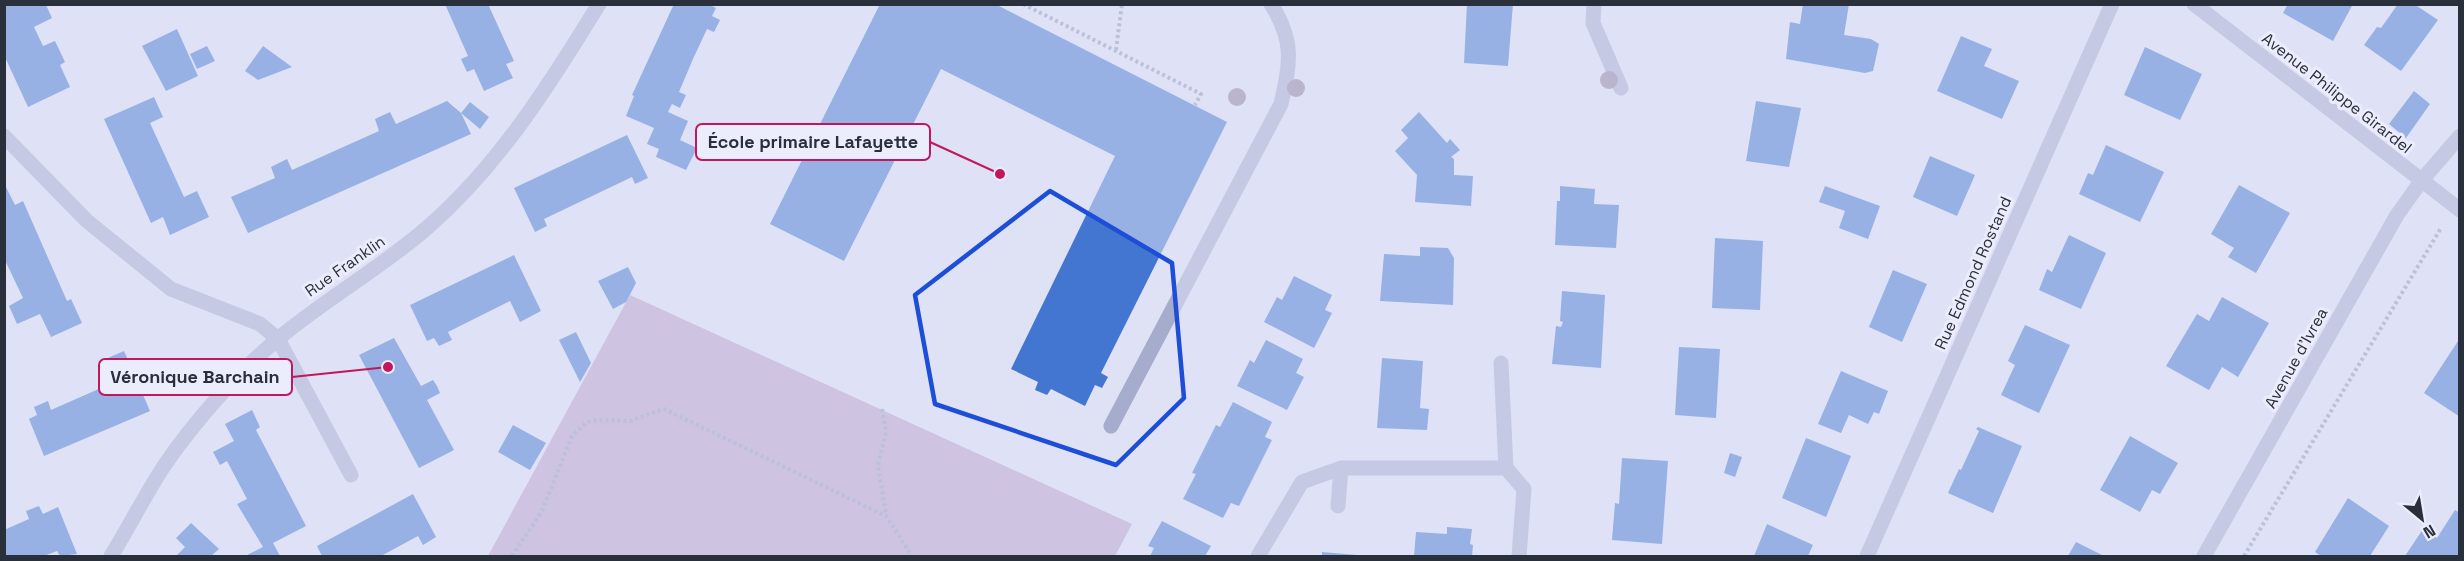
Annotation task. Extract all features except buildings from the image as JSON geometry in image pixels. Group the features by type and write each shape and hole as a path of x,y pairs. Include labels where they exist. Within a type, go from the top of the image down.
{"street":[{"name":"Rue Franklin","path":"111,556 165,466 210,408 251,363 321,305 411,241 483,172 547,88 599,4"},
{"path":"1111,426 1281,104 1290,63 1284,24 1272,4"},
{"path":"1594,4 1593,23 1621,88"},
{"name":"Rue Edmond Rostand","path":"1867,556 2112,4"},
{"name":"Avenue Philippe Girardel","path":"2194,4 2458,209"},
{"path":"4,136 87,222 171,289 260,324 278,339 351,475"},
{"name":"Avenue d'Ivrea","path":"2204,556 2397,215 2422,180 2460,136"},
{"path":"1501,363 1506,468 1524,489 1519,556"},
{"path":"1258,556 1302,482 1341,468 1506,468"},
{"path":"1338,506 1341,468"}],"path":[{"path":"1023,4 1201,94 1195,105"},
{"path":"1116,50 1122,4"},
{"path":"2244,556 2446,220 2458,209"},
{"path":"512,556 542,510 572,436 587,422 630,421 664,409 886,516"},
{"path":"882,409 886,432 879,465 886,516 912,556"}],"highlighted area":[{"path":"1050,191 1172,263 1184,398 1116,465 935,404 915,295"}],"shaded area":[{"path":"630,295 1132,524 1115,556 488,556"}],"place":[{"name":"École primaire Lafayette","path":"1000,174"},
{"name":"Véronique Barchain","path":"388,367"}]}
